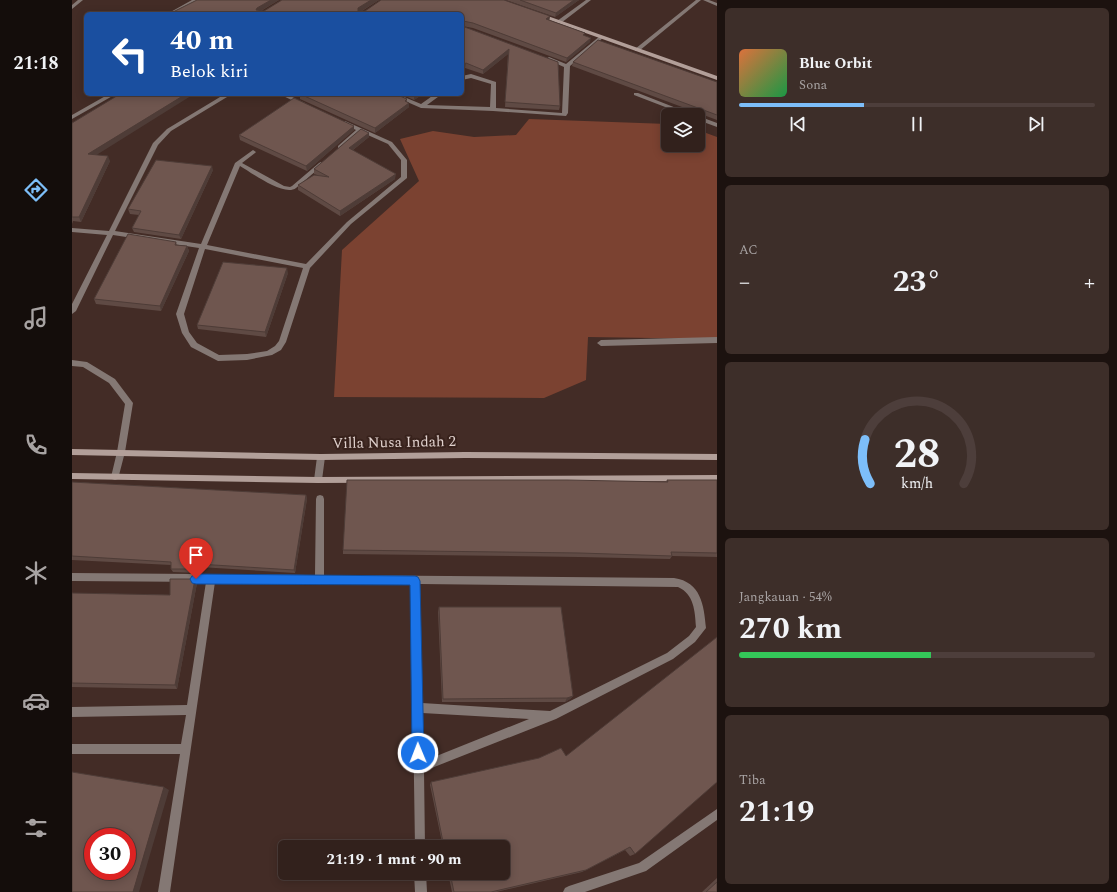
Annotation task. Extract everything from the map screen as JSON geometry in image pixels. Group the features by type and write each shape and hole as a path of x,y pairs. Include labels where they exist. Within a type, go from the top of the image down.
{"main road":[{"path":"532,12 717,78"},
{"name":"Villa Nusa Indah 2","path":"72,452 321,457 473,455 717,457"},
{"path":"72,476 318,480 717,478"}],"street":[{"path":"72,8 80,0"},
{"path":"173,12 196,0"},
{"path":"559,22 589,0"},
{"path":"637,50 699,0"},
{"path":"705,0 717,5"},
{"path":"397,96 421,106 564,114 567,66 602,37"},
{"path":"544,57 567,66"},
{"path":"464,78 471,76 494,83 493,109"},
{"path":"636,94 673,108"},
{"path":"72,116 109,96"},
{"path":"72,311 155,144 169,130 226,96"},
{"path":"286,96 310,107"},
{"path":"421,106 436,96"},
{"path":"253,152 238,163 203,246 180,314 186,333 194,345 218,358 247,358 269,353 278,348 282,342 307,267 349,223 404,178 404,160 390,143 339,120"},
{"path":"705,121 717,125"},
{"path":"336,151 360,130"},
{"path":"238,163 283,188 291,189 324,161"},
{"path":"72,230 111,232 203,246 307,267"},
{"path":"601,343 717,340"},
{"path":"72,363 84,364 112,381 129,403 121,452 115,477"},
{"path":"318,480 321,457"},
{"path":"319,581 320,499"},
{"path":"72,578 319,581 650,582 681,584 690,590 699,604 701,628 692,639 670,656 552,715 418,768"},
{"path":"164,892 211,579"},
{"path":"415,581 420,840"},
{"path":"417,708 552,715"},
{"path":"72,712 191,710"},
{"path":"72,749 186,749"},
{"path":"569,892 642,867 717,814"},
{"path":"420,880 421,892"}],"shaded area":[{"path":"529,119 661,124 661,152 705,152 705,133 717,137 717,339 588,337 586,380 544,398 334,397 342,250 419,181 400,139 433,131 474,137 516,135"}],"building":[{"path":"197,0 271,0 256,10 264,11 282,0 371,0 358,8 358,11 365,11 381,0 504,0 550,16 546,19 585,33 583,35 591,38 567,58 473,23 464,21 464,12 173,12"},
{"path":"520,0 574,0 556,13"},
{"path":"464,27 558,62 560,106 505,102 509,49 483,70 466,63 464,64"},
{"path":"598,40 717,82 717,115 705,111 705,108 698,108 573,62"},
{"path":"117,96 183,96 88,154 108,156 79,217 72,217 72,123"},
{"path":"304,96 400,96 407,99 405,101 409,103 375,128"},
{"path":"294,98 354,126 306,166 239,135"},
{"path":"361,129 369,133 349,148 396,174 340,211 298,185 314,175 329,177 314,169"},
{"path":"156,160 212,166 179,235 132,228 141,211 128,209"},
{"path":"128,234 176,242 175,245 187,246 160,306 94,299"},
{"path":"223,262 287,268 265,332 197,325"},
{"path":"347,480 567,480 668,482 667,480 717,480 717,553 671,552 672,556 580,553 343,550"},
{"path":"72,482 306,495 294,570 198,564 197,569 171,569 171,562 72,556"},
{"path":"170,579 195,579 175,685 72,683 72,593 170,595"},
{"path":"439,607 561,607 573,696 567,698 443,699"},
{"path":"717,637 717,782 635,854 630,847 586,870 491,892 454,892 451,880 510,880 510,840 443,840 431,782 539,758 561,748 566,756"},
{"path":"72,772 164,787 133,892 72,892"},
{"path":"717,882 717,892 706,892"}],"route":[{"path":"196,579 415,581 418,753"}]}
